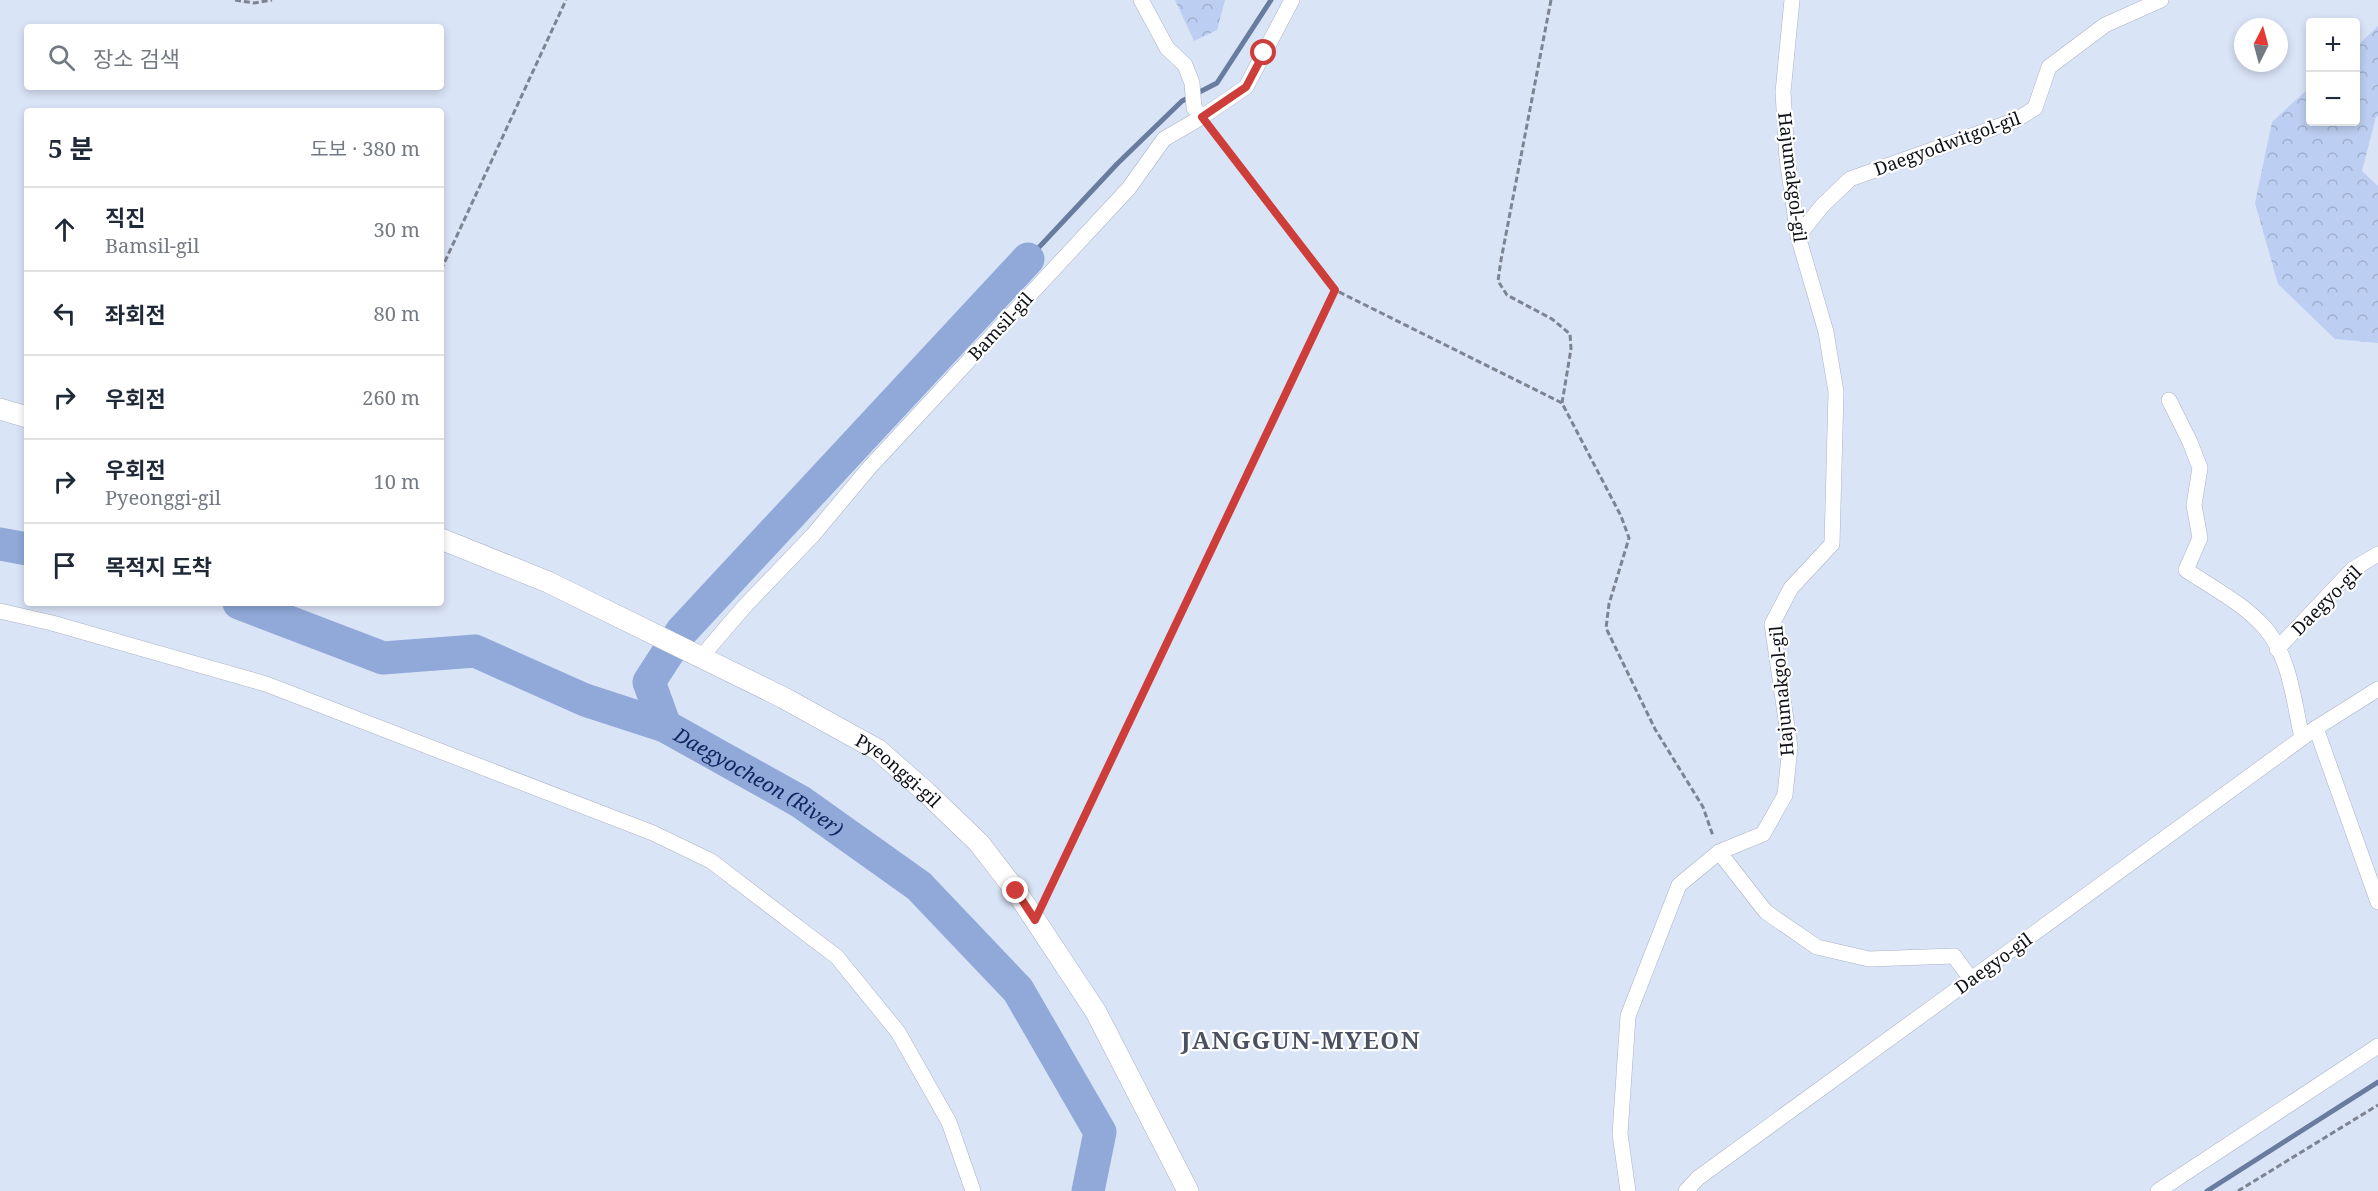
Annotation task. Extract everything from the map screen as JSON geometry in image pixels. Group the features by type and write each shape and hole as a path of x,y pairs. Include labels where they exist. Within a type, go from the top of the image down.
{"main road":[{"path":"0,409 24,416"},
{"name":"Pyeonggi-gil","path":"444,540 548,582 693,652 784,698 878,750 979,843 1035,920 1096,1012 1188,1191"}],"street":[{"path":"1141,0 1167,48 1185,65 1192,83 1198,113"},
{"name":"Bamsil-gil","path":"693,652 744,607 813,535 869,468 1129,188 1164,139 1198,113 1246,87 1292,0"},
{"name":"Hajumakgol-gil","path":"1628,1191 1620,1134 1628,1016 1679,885 1719,852 1763,834 1785,795 1790,747 1772,624 1791,588 1832,544 1836,392 1826,332 1798,236 1787,158 1783,93 1792,0"},
{"name":"Daegyodwitgol-gil","path":"1798,236 1822,206 1850,178 2016,120 2036,108 2049,67 2104,25 2145,3 2161,0"},
{"name":"Daegyo-gil","path":"2169,400 2190,442 2199,468 2194,505 2200,538 2186,570 2241,606 2266,629 2283,660 2302,738"},
{"name":"Daegyo-gil","path":"2277,649 2353,569 2378,554"},
{"path":"0,611 52,623 266,684 653,832 711,861 837,957 898,1032 949,1122 973,1191"},
{"name":"Daegyo-gil","path":"1686,1191 1698,1178 2302,738 2378,688"},
{"path":"2316,728 2378,902"},
{"path":"1719,852 1766,912 1817,947 1869,959 1954,956 1971,979"},
{"path":"2158,1191 2378,1046"}],"path":[{"path":"235,0 254,3 272,0"},
{"path":"444,264 566,0"},
{"path":"1551,0 1498,282 1507,295 1552,319 1570,334 1571,349 1562,403"},
{"path":"1198,113 1335,290 1562,403 1621,516 1629,538 1609,604 1606,628 1654,729 1703,807 1719,852"},
{"path":"1035,920 1335,290"},
{"path":"2238,1191 2378,1105"}],"green space":[{"path":"1175,0 1225,0 1217,30 1194,41"},
{"path":"2378,26 2378,116 2362,171 2378,186 2378,343 2335,339 2278,284 2255,203 2272,122 2306,91 2306,126 2360,126 2360,43"}],"waterway":[{"path":"1028,259 1117,164 1182,101 1217,83 1271,0"},
{"path":"665,726 649,682 682,631 1028,259"},
{"name":"Daegyocheon (River)","path":"0,544 24,548"},
{"name":"Daegyocheon (River)","path":"247,606 383,658 475,651 585,700 665,726 801,802 919,886 1018,990 1100,1132 1088,1191"},
{"path":"2207,1191 2378,1082"}],"district":[{"name":"JANGGUN-MYEON","path":"1301,1039"}],"route":[{"path":"1016,891 1035,920 1335,290 1202,117 1246,87 1264,53"}]}
